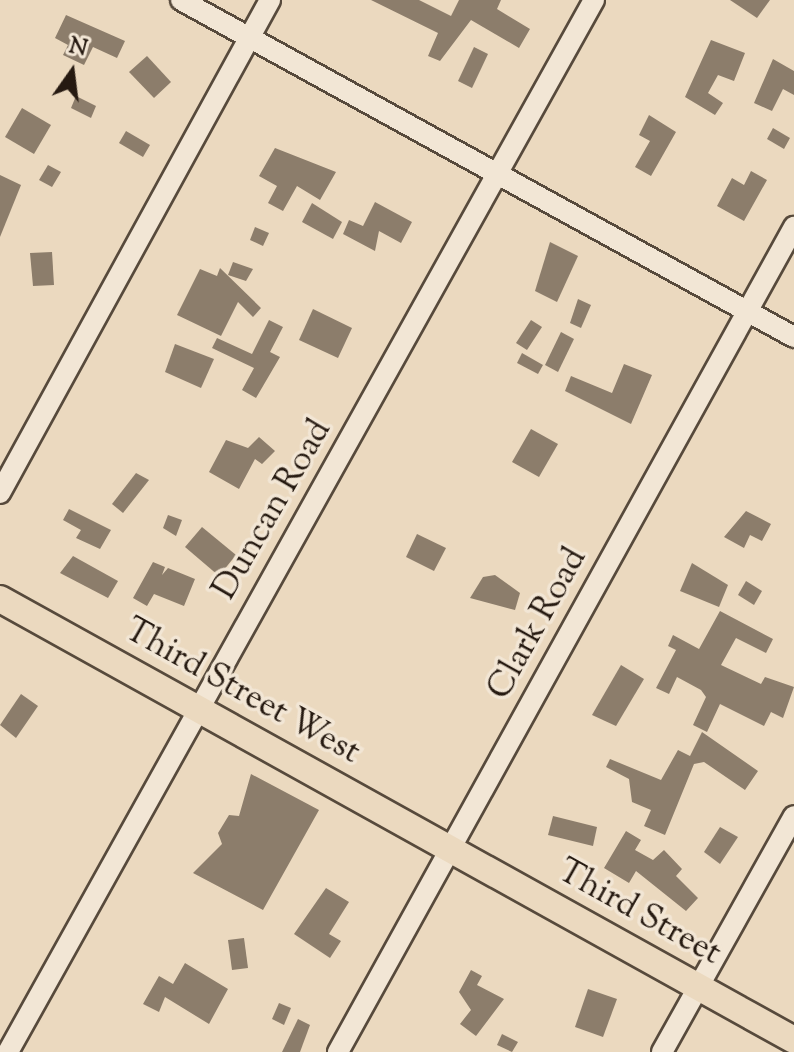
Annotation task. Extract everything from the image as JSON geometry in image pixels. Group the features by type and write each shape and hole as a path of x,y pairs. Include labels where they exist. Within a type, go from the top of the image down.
{"main road":[{"name":"Third Street West","path":"0,599 449,848"},
{"name":"Third Street","path":"449,848 794,1040"}],"street":[{"path":"181,0 794,337"},
{"path":"0,493 270,0"},
{"name":"Duncan Road","path":"8,1052 499,176 594,0"},
{"name":"Clark Road","path":"338,1052 794,227"},
{"path":"662,1052 794,816"}],"building":[{"path":"371,0 419,0 451,16 459,0 501,0 497,9 530,29 519,48 471,20 440,61 428,56 438,33"},
{"path":"730,0 770,0 757,18"},
{"path":"66,15 125,41 117,58 93,47 84,65 63,55 68,45 55,38"},
{"path":"711,40 745,53 734,81 718,75 708,93 723,103 715,115 685,97"},
{"path":"474,47 488,54 472,88 458,81"},
{"path":"147,56 171,82 154,98 129,72"},
{"path":"773,59 794,71 794,95 783,89 772,111 754,103"},
{"path":"76,96 96,106 91,118 71,108"},
{"path":"22,108 51,125 34,154 5,137"},
{"path":"649,115 676,132 651,176 635,167 650,141 639,135"},
{"path":"773,128 790,138 784,149 767,139"},
{"path":"126,131 150,145 143,157 119,143"},
{"path":"275,148 336,172 320,200 297,186 283,211 268,203 277,186 259,176"},
{"path":"48,165 61,172 52,187 39,180"},
{"path":"751,171 767,180 744,221 717,206 732,178 744,185"},
{"path":"0,175 21,185 0,237"},
{"path":"375,202 412,222 401,243 379,231 375,251 343,234 349,220 363,226"},
{"path":"312,203 342,222 333,239 302,222"},
{"path":"255,227 269,233 263,246 250,240"},
{"path":"550,242 578,256 557,302 535,291"},
{"path":"52,252 54,285 33,286 30,253"},
{"path":"233,262 253,269 246,281 228,275"},
{"path":"220,268 261,308 253,317 238,302 221,336 177,315 200,269 217,276"},
{"path":"578,299 591,305 581,328 570,323"},
{"path":"313,309 352,328 338,358 299,340"},
{"path":"269,320 283,327 270,352 280,357 256,398 242,390 254,368 212,348 217,338 252,354"},
{"path":"531,320 542,327 527,350 516,343"},
{"path":"561,332 574,339 558,372 545,365"},
{"path":"175,344 214,359 201,388 165,372"},
{"path":"522,353 543,365 538,374 517,363"},
{"path":"624,364 652,375 631,424 565,391 571,376 612,393"},
{"path":"531,429 558,444 539,477 512,462"},
{"path":"259,437 275,451 262,464 255,459 239,489 209,472 226,440 248,448"},
{"path":"136,473 149,480 123,513 112,504"},
{"path":"69,509 111,530 100,549 76,538 81,530 63,520"},
{"path":"746,511 771,524 762,541 750,535 744,548 724,537"},
{"path":"168,515 182,520 176,536 163,528"},
{"path":"202,527 236,555 219,576 185,547"},
{"path":"417,534 446,548 434,571 406,557"},
{"path":"73,556 118,581 108,598 60,573"},
{"path":"153,562 165,567 162,575 168,568 195,579 184,606 154,594 147,606 133,598"},
{"path":"692,563 728,585 719,607 680,591"},
{"path":"495,575 520,593 515,610 470,598 483,577"},
{"path":"746,581 762,591 754,605 738,595"},
{"path":"720,611 773,639 766,653 736,638 721,665 761,684 765,677 794,687 783,718 771,712 764,726 720,704 707,732 693,725 706,697 701,690 677,677 669,694 656,688 676,650 668,646 673,635 699,649"},
{"path":"621,665 644,679 616,726 592,715"},
{"path":"21,694 38,706 16,738 0,725"},
{"path":"702,732 758,771 745,790 704,762 694,764 665,835 644,826 651,810 632,802 629,779 606,767 610,759 661,780 678,750 690,756"},
{"path":"251,774 319,810 263,910 193,873 222,844 218,833 229,815 239,816"},
{"path":"553,816 597,827 593,846 548,835"},
{"path":"720,827 738,837 720,864 704,852"},
{"path":"626,831 641,840 635,850 653,860 664,850 682,869 676,876 698,898 686,911 636,871 629,883 604,868"},
{"path":"326,888 349,902 329,934 341,941 330,958 294,934"},
{"path":"244,938 248,968 232,970 228,940"},
{"path":"185,963 228,989 209,1024 165,997 159,1012 143,1004 159,976 173,984"},
{"path":"471,970 482,976 477,985 504,999 476,1036 460,1024 471,1010 459,992"},
{"path":"588,989 617,999 603,1037 575,1027"},
{"path":"279,1003 291,1008 284,1025 272,1019"},
{"path":"298,1019 310,1025 300,1052 282,1052"},
{"path":"502,1034 518,1042 512,1052 497,1045"}]}
